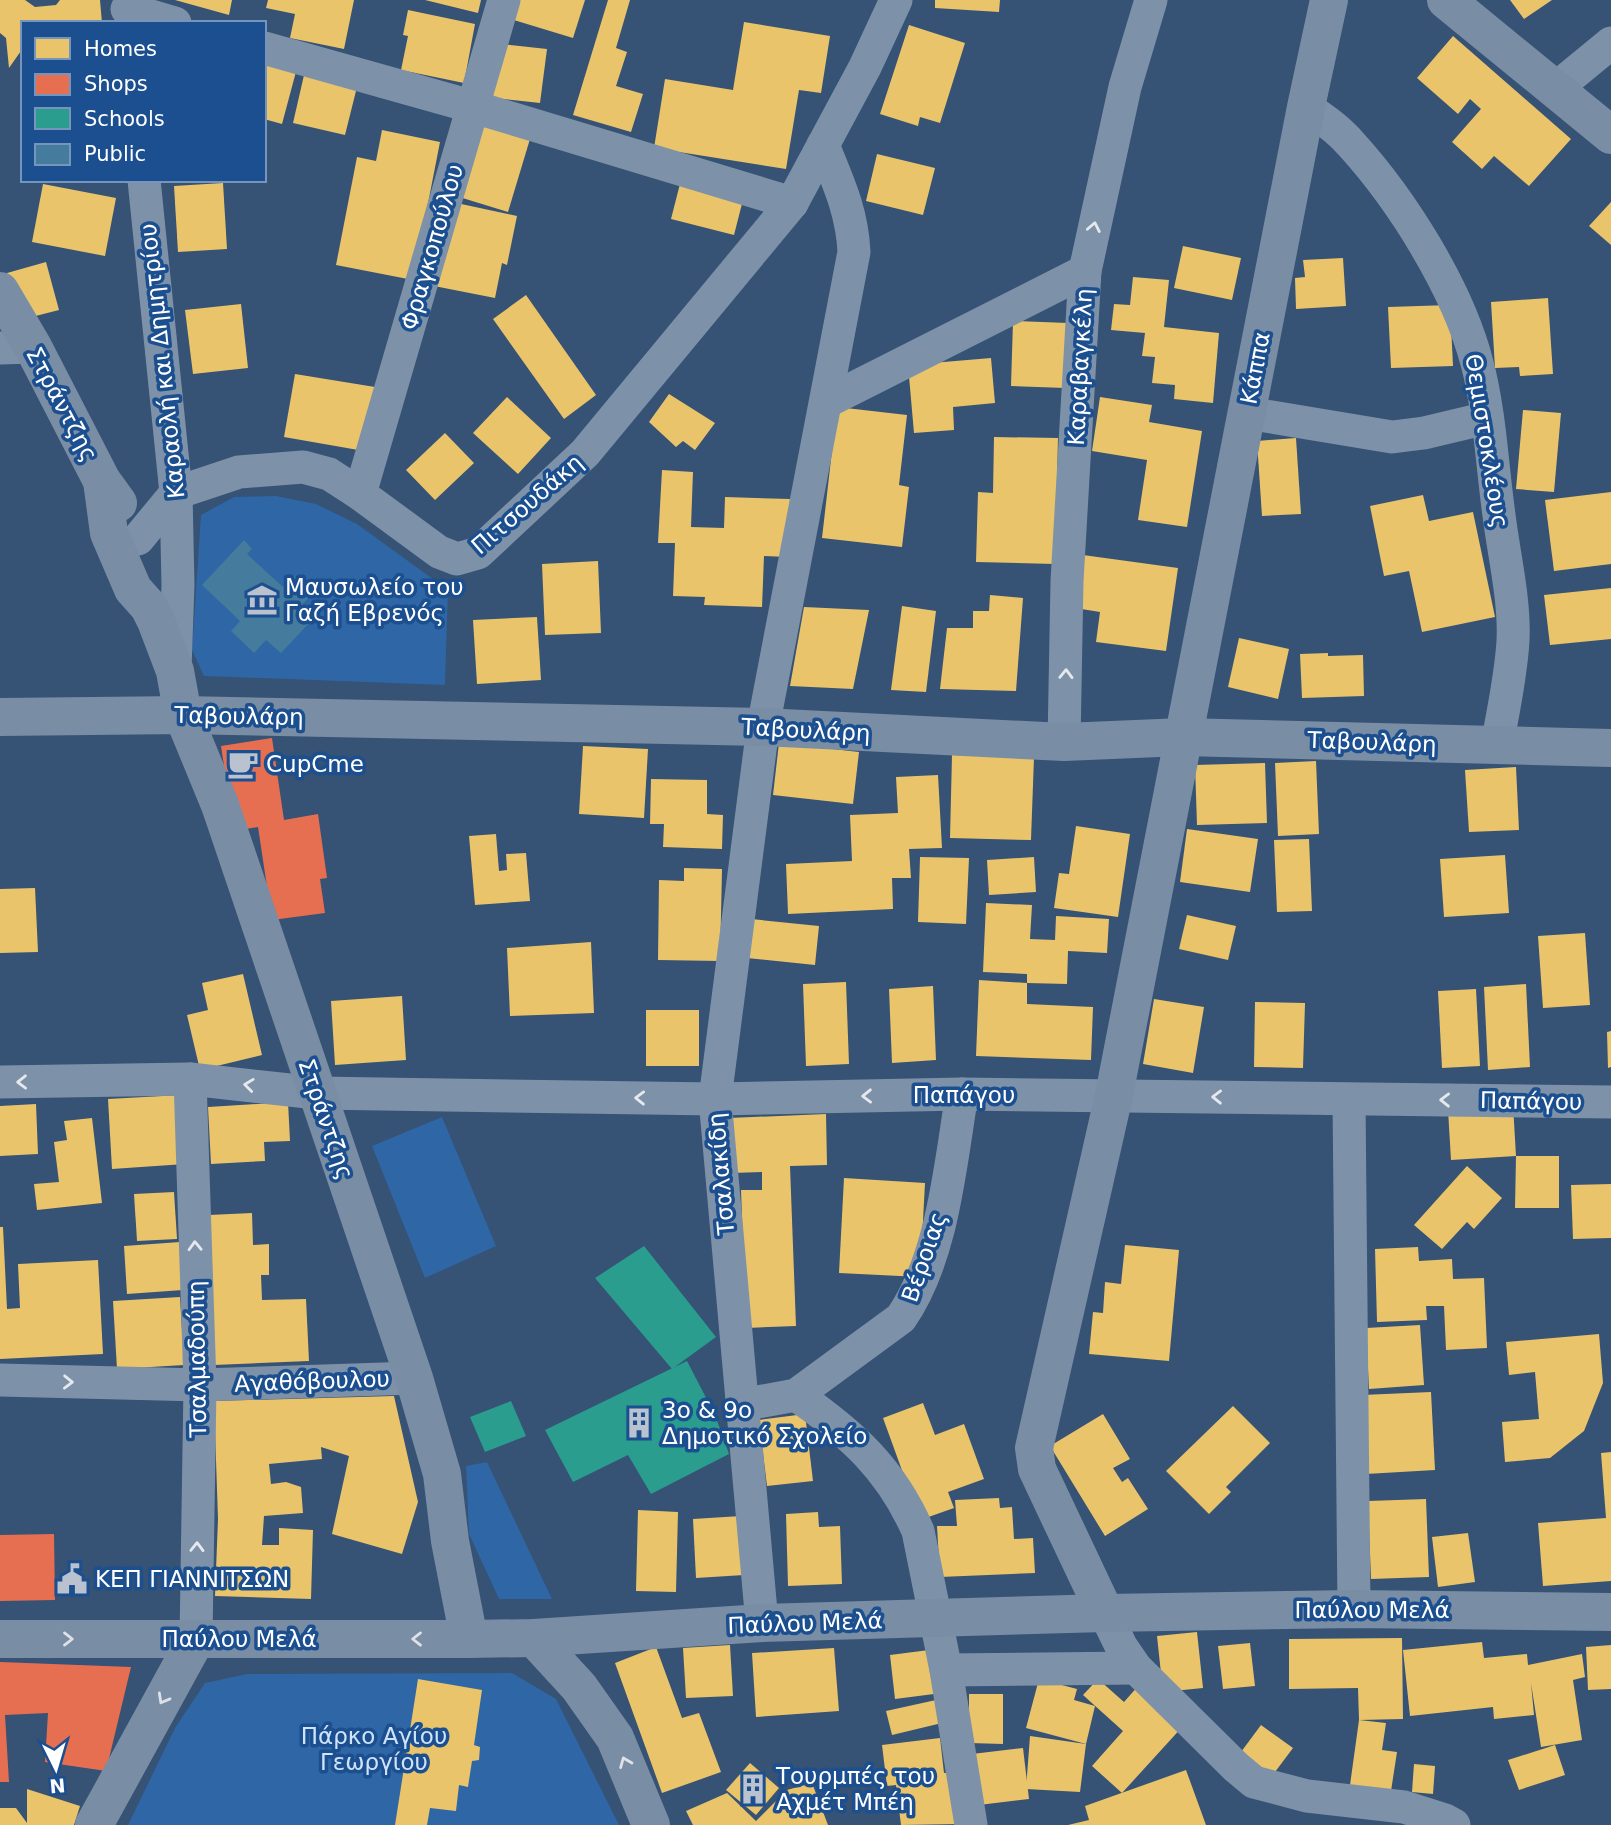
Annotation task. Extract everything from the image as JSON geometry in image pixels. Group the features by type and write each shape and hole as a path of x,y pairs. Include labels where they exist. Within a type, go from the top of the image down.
{"street":[{"name":"Φραγκοπούλου","path":"360,494 504,0"},
{"name":"Πιτσουδάκη","path":"176,493 239,472 303,467 329,474 439,552 457,559 478,552 585,453 792,202 865,67 896,0"},
{"name":"Καραβαγκέλη","path":"1065,742 1067,581 1085,271 1125,86 1151,0"},
{"name":"Κάππα","path":"1105,1613 1037,1469 1034,1448 1114,1096 1329,0"},
{"path":"1447,0 1611,135"},
{"path":"127,11 167,21"},
{"path":"1555,89 1611,43"},
{"path":"266,49 474,107 792,202"},
{"name":"Θεμιστοκλέους","path":"1307,107 1352,144 1398,203 1465,325 1478,363 1513,624 1510,666 1497,746"},
{"name":"Τσαλακίδη","path":"762,1623 715,1099 763,727 854,252 853,227 847,204 823,145"},
{"name":"Καραολή και Δημητρίου","path":"144,182 176,493 178,542 175,671"},
{"path":"826,402 1085,271"},
{"name":"Στράντζης","path":"0,291 17,348 118,502 138,539 148,579 149,607"},
{"path":"1247,413 1392,437 1424,433 1487,418"},
{"name":"Στράντζης","path":"102,481 109,533 133,589 149,607 175,671 183,715 220,805 414,1378 442,1474 450,1541 469,1639"},
{"path":"138,539 176,493"},
{"path":"149,607 155,574 178,542"},
{"name":"Ταβουλάρη","path":"0,717 183,715 763,727 1065,742 1183,737 1611,748"},
{"name":"Παπάγου","path":"0,1082 190,1079 317,1093 715,1099 962,1094 1611,1102"},
{"name":"Τσαλμαδούπη","path":"190,1079 200,1385 196,1639"},
{"name":"Βέροιας","path":"741,1405 796,1395 901,1318 913,1301 933,1247 946,1191 962,1094"},
{"path":"1349,1100 1353,1609"},
{"name":"Αγαθόβουλου","path":"0,1380 200,1385 414,1378"},
{"path":"796,1395 826,1416 873,1458 910,1513 918,1531 946,1670 971,1825"},
{"name":"Παύλου Μελά","path":"0,1640 534,1638 762,1623 1105,1613 1353,1609 1611,1612"},
{"path":"1105,1613 1121,1646 1136,1668 1236,1767 1255,1782 1307,1796 1404,1807 1454,1825"},
{"path":"534,1638 579,1687 615,1738 651,1825"},
{"path":"94,1825 196,1639"},
{"path":"946,1670 1136,1668"}],"green space":[{"path":"276,496 316,504 357,524 448,590 445,685 204,676 192,650 201,515 234,497"},
{"path":"442,1117 496,1246 425,1278 372,1146"},
{"path":"487,1462 552,1599 499,1599 469,1534 466,1466"},
{"name":"Πάρκο Αγίου Γεωργίου","path":"512,1673 556,1699 619,1825 128,1825 175,1728 205,1683 247,1674"}],"building: Homes":[{"path":"0,0 25,0 35,7 56,5 60,0 100,0 102,21 21,21 21,51 9,68 6,38 0,33"},
{"path":"175,0 232,0 229,15"},
{"path":"268,0 354,0 344,49 290,38 295,14 266,8"},
{"path":"425,0 481,0 478,13"},
{"path":"512,0 585,0 573,38 507,18"},
{"path":"608,0 630,0 616,48 627,52 616,86 643,94 631,132 573,115"},
{"path":"935,0 1000,0 999,12 935,8"},
{"path":"1510,0 1552,0 1524,19"},
{"path":"408,10 475,24 464,83 401,70 408,36 403,35"},
{"path":"744,22 830,36 821,93 799,90 786,169 654,148 665,79 733,90"},
{"path":"909,25 965,43 940,123 920,117 918,126 880,114"},
{"path":"1453,36 1571,139 1529,186 1494,156 1482,169 1452,142 1481,109 1470,99 1458,114 1417,78"},
{"path":"493,43 547,49 540,103 486,97"},
{"path":"266,60 297,68 282,124 266,120"},
{"path":"307,62 360,75 345,135 293,123"},
{"path":"481,114 533,129 508,212 456,196"},
{"path":"382,130 440,142 413,280 336,265 357,157 376,161"},
{"path":"877,154 935,168 923,215 866,201"},
{"path":"682,176 745,192 734,235 671,219"},
{"path":"223,183 227,249 178,252 174,186"},
{"path":"43,184 116,198 105,256 32,242"},
{"path":"452,202 517,216 507,265 502,263 495,298 434,286"},
{"path":"1611,202 1611,245 1589,226"},
{"path":"1183,246 1241,258 1232,300 1174,288"},
{"path":"1343,258 1346,306 1296,309 1295,278 1305,277 1303,260"},
{"path":"46,262 59,310 20,320 7,273"},
{"path":"1133,277 1169,280 1164,327 1219,333 1213,403 1174,399 1175,385 1152,383 1155,357 1142,356 1145,333 1111,330 1114,304 1130,305"},
{"path":"526,295 596,395 564,419 493,319"},
{"path":"1548,298 1553,374 1520,376 1519,367 1495,368 1491,302"},
{"path":"241,304 248,368 193,374 185,310"},
{"path":"1450,305 1453,366 1391,368 1388,307"},
{"path":"1013,321 1068,323 1065,388 1011,386"},
{"path":"991,358 995,403 953,407 954,430 914,433 908,365"},
{"path":"295,374 375,387 364,451 284,437"},
{"path":"669,394 715,423 695,450 683,441 676,447 649,422"},
{"path":"507,397 551,438 518,474 473,433"},
{"path":"1100,397 1152,405 1149,422 1202,431 1187,527 1138,520 1147,460 1092,451"},
{"path":"837,407 907,415 899,485 909,487 902,547 822,538"},
{"path":"1523,410 1561,413 1554,492 1516,489"},
{"path":"445,433 474,463 435,500 406,470"},
{"path":"994,437 1058,438 1055,564 976,562 978,492 993,493"},
{"path":"1296,438 1301,514 1262,516 1257,441"},
{"path":"662,470 693,472 691,527 724,528 725,497 790,499 788,557 764,556 762,607 704,605 705,597 673,596 675,543 658,543"},
{"path":"1611,492 1611,564 1554,571 1545,500"},
{"path":"1423,495 1429,521 1473,512 1495,617 1422,632 1409,571 1384,576 1370,506"},
{"path":"1083,555 1178,568 1166,651 1096,642 1100,612 1075,608"},
{"path":"598,561 601,633 545,635 542,564"},
{"path":"1611,588 1611,639 1550,645 1544,595"},
{"path":"990,595 1023,598 1016,691 940,689 947,628 973,628 973,611 989,611"},
{"path":"902,606 936,611 926,692 891,690"},
{"path":"804,607 869,610 853,689 790,686"},
{"path":"537,617 541,680 477,684 473,620"},
{"path":"1239,638 1289,649 1278,699 1228,687"},
{"path":"1328,653 1328,656 1363,655 1364,696 1302,698 1300,654"},
{"path":"779,743 859,752 853,804 773,795"},
{"path":"583,746 648,749 644,818 579,814"},
{"path":"952,755 1034,757 1031,840 950,838"},
{"path":"1316,761 1319,834 1278,836 1275,763"},
{"path":"1265,763 1267,823 1197,825 1195,765"},
{"path":"1516,767 1519,830 1469,832 1465,770"},
{"path":"938,775 942,848 909,849 911,878 892,878 893,909 788,914 786,864 852,861 850,815 898,813 896,777"},
{"path":"651,779 707,780 707,814 723,815 722,849 663,847 664,824 650,824"},
{"path":"1076,826 1130,834 1118,917 1054,908 1059,873 1069,874"},
{"path":"1187,829 1258,839 1250,892 1180,882"},
{"path":"496,834 499,871 507,870 506,854 526,853 530,901 475,905 469,836"},
{"path":"1309,839 1312,911 1277,912 1274,840"},
{"path":"1505,855 1509,913 1444,917 1440,859"},
{"path":"920,857 969,858 966,924 918,922"},
{"path":"1034,857 1036,892 989,895 987,860"},
{"path":"684,868 722,869 720,961 658,960 659,880 684,881"},
{"path":"35,888 38,952 0,953 0,889"},
{"path":"986,903 1032,905 1030,939 1055,940 1056,916 1109,919 1107,953 1068,951 1067,984 1027,983 1027,974 983,972"},
{"path":"1187,915 1236,926 1228,960 1179,949"},
{"path":"751,919 819,926 815,965 747,958"},
{"path":"1585,933 1590,1005 1543,1008 1538,936"},
{"path":"591,942 594,1013 510,1016 507,948"},
{"path":"243,974 262,1055 200,1070 187,1015 208,1010 202,983"},
{"path":"979,980 1027,983 1027,1004 1093,1007 1091,1060 976,1056"},
{"path":"846,982 849,1064 806,1066 803,984"},
{"path":"1526,984 1530,1067 1488,1070 1484,987"},
{"path":"933,986 936,1060 892,1063 889,989"},
{"path":"1476,989 1480,1066 1442,1068 1438,991"},
{"path":"402,996 406,1060 335,1065 331,1001"},
{"path":"1154,999 1204,1007 1193,1073 1143,1064"},
{"path":"1255,1002 1305,1003 1303,1068 1254,1067"},
{"path":"646,1010 699,1010 699,1066 646,1066"},
{"path":"1611,1031 1611,1067 1608,1068 1607,1032"},
{"path":"181,1095 185,1164 112,1169 108,1099"},
{"path":"288,1102 290,1141 264,1142 265,1161 211,1164 208,1107"},
{"path":"36,1104 38,1154 0,1156 0,1106"},
{"path":"1513,1105 1516,1156 1451,1160 1448,1110"},
{"path":"826,1114 827,1165 790,1166 796,1326 746,1328 741,1190 762,1190 762,1172 731,1173 729,1118"},
{"path":"92,1118 102,1203 37,1210 34,1184 59,1182 54,1142 67,1140 64,1121"},
{"path":"1516,1156 1559,1156 1559,1208 1515,1208"},
{"path":"1467,1166 1502,1198 1474,1229 1467,1222 1442,1249 1414,1225"},
{"path":"844,1178 925,1183 920,1277 839,1273"},
{"path":"1611,1184 1611,1238 1573,1239 1571,1185"},
{"path":"174,1192 177,1239 137,1241 134,1194"},
{"path":"252,1213 253,1245 269,1244 269,1275 261,1275 262,1300 306,1299 309,1361 214,1365 209,1215"},
{"path":"0,1227 3,1227 7,1309 20,1308 18,1264 98,1260 103,1354 0,1359"},
{"path":"180,1242 183,1290 127,1294 124,1246"},
{"path":"1125,1245 1179,1250 1169,1361 1089,1354 1093,1312 1103,1313 1105,1282 1121,1284"},
{"path":"1418,1247 1419,1261 1452,1259 1453,1279 1484,1278 1487,1348 1446,1350 1444,1306 1426,1306 1427,1320 1377,1322 1375,1249"},
{"path":"180,1297 184,1365 117,1369 113,1301"},
{"path":"1420,1325 1424,1385 1369,1389 1366,1328"},
{"path":"1599,1334 1603,1383 1584,1431 1550,1458 1505,1462 1502,1422 1539,1419 1535,1372 1509,1375 1506,1342"},
{"path":"1431,1392 1435,1470 1366,1474 1362,1395"},
{"path":"394,1396 418,1502 402,1554 332,1534 349,1456 321,1447 322,1459 269,1464 271,1484 286,1482 301,1487 303,1513 264,1516 262,1545 279,1545 279,1528 313,1530 311,1599 215,1596 218,1519 214,1401"},
{"path":"923,1403 935,1435 964,1424 984,1479 948,1492 954,1508 920,1520 883,1418"},
{"path":"1233,1406 1270,1443 1226,1487 1231,1492 1209,1514 1166,1471"},
{"path":"805,1414 813,1481 767,1486 759,1420"},
{"path":"1103,1414 1130,1459 1113,1468 1122,1482 1128,1478 1148,1509 1105,1536 1050,1446"},
{"path":"1611,1452 1611,1581 1543,1586 1538,1523 1606,1518 1601,1453"},
{"path":"999,1498 1000,1508 1012,1507 1014,1539 1033,1538 1035,1573 940,1577 937,1526 957,1526 955,1500"},
{"path":"1426,1499 1429,1577 1371,1579 1368,1501"},
{"path":"638,1510 678,1512 676,1592 636,1591"},
{"path":"818,1512 819,1527 840,1526 842,1584 788,1586 786,1514"},
{"path":"741,1516 744,1575 696,1578 693,1519"},
{"path":"1468,1533 1475,1582 1438,1587 1432,1537"},
{"path":"1197,1632 1203,1688 1163,1692 1157,1636"},
{"path":"1402,1638 1403,1719 1359,1720 1358,1688 1289,1689 1289,1639"},
{"path":"1482,1642 1484,1658 1527,1654 1528,1665 1582,1654 1585,1677 1573,1680 1582,1740 1541,1747 1531,1683 1534,1715 1494,1719 1493,1707 1410,1716 1403,1650"},
{"path":"1250,1643 1255,1686 1223,1689 1218,1646"},
{"path":"730,1645 733,1696 686,1698 683,1648"},
{"path":"1611,1645 1611,1689 1588,1690 1586,1647"},
{"path":"656,1647 682,1718 699,1713 721,1772 662,1793 615,1663"},
{"path":"834,1648 839,1711 756,1717 752,1653"},
{"path":"929,1650 934,1694 895,1699 890,1655"},
{"path":"418,1679 482,1690 474,1745 480,1747 479,1760 472,1761 468,1787 459,1785 456,1811 430,1808 427,1825 395,1825"},
{"path":"1039,1679 1077,1689 1074,1700 1095,1706 1086,1744 1026,1728"},
{"path":"1098,1679 1124,1702 1139,1685 1184,1725 1122,1793 1092,1766 1123,1731 1083,1695"},
{"path":"969,1694 1003,1694 1003,1744 969,1743"},
{"path":"936,1700 942,1723 892,1735 886,1711"},
{"path":"1359,1720 1386,1723 1382,1750 1397,1752 1391,1791 1350,1785"},
{"path":"1261,1725 1293,1748 1272,1776 1241,1752"},
{"path":"1030,1736 1086,1744 1080,1792 1026,1789"},
{"path":"940,1738 944,1773 954,1772 960,1824 901,1825 896,1785 887,1786 882,1745"},
{"path":"1555,1745 1565,1775 1519,1790 1508,1760"},
{"path":"1023,1748 1029,1799 979,1805 972,1754"},
{"name":"Τουρμπές του Αχμέτ Μπέη","path":"750,1763 779,1788 756,1815 726,1790"},
{"path":"1414,1764 1435,1766 1433,1794 1412,1792"},
{"path":"1186,1770 1206,1825 1068,1825 1089,1820 1085,1806"},
{"path":"812,1783 828,1825 693,1825 686,1811 727,1793 756,1821 787,1790"},
{"path":"27,1789 80,1806 74,1825 0,1825 0,1808 16,1808 27,1823"}],"building: Shops":[{"path":"272,738 284,820 318,814 327,878 320,879 325,913 272,920 258,827 234,831 221,746"},
{"path":"54,1534 55,1600 0,1601 0,1535"},
{"path":"0,1662 131,1667 106,1771 45,1762 48,1713 5,1715 9,1782 0,1782"}],"building: Schools":[{"name":"3ο & 9ο Δημοτικό Σχολείο","path":"644,1246 716,1337 672,1369 595,1278"},
{"name":"3ο & 9ο Δημοτικό Σχολείο","path":"687,1361 715,1415 729,1454 651,1494 628,1455 573,1482 545,1430"},
{"path":"511,1401 526,1436 485,1452 470,1417"}],"building: Public":[{"name":"Μαυσωλείο του Γαζή Εβρενός","path":"244,540 252,549 247,554 283,587 294,576 313,593 299,608 312,620 281,653 266,640 254,653 231,631 240,621 202,585"}],"place":[{"name":"Μαυσωλείο του Γαζή Εβρενός","path":"262,600"},
{"name":"CupCme","path":"243,764"},
{"name":"3ο & 9ο Δημοτικό Σχολείο","path":"639,1423"},
{"name":"ΚΕΠ ΓΙΑΝΝΙΤΣΩΝ","path":"72,1579"},
{"name":"Τουρμπές του Αχμέτ Μπέη","path":"753,1789"}]}
